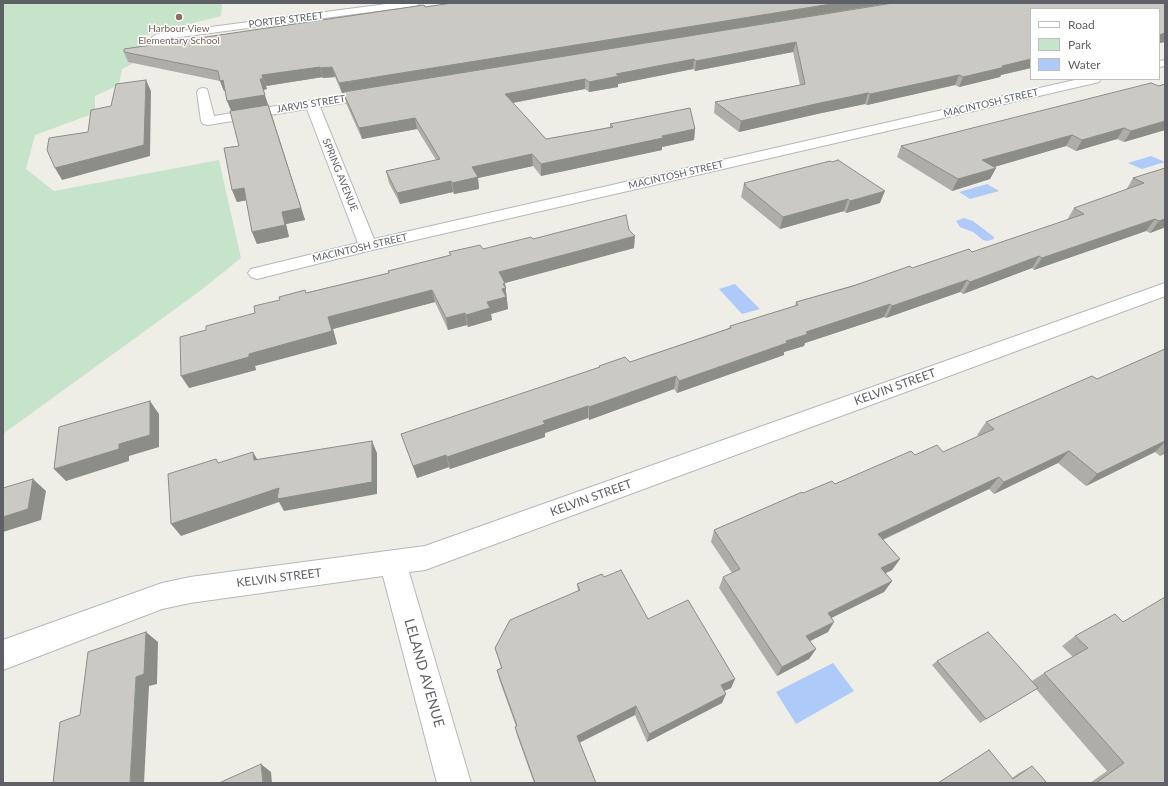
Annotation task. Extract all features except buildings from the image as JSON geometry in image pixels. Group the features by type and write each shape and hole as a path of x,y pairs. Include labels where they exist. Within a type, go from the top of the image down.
{"street":[{"name":"PORTER STREET","path":"156,37 416,3"},
{"name":"MACINTOSH STREET","path":"257,273 368,246 1091,80"},
{"name":"JARVIS STREET","path":"203,92 208,121 382,92"},
{"name":"SPRING AVENUE","path":"312,104 368,246"},
{"name":"KELVIN STREET","path":"3,654 130,607 190,590 425,558 1165,289"},
{"name":"LELAND AVENUE","path":"393,563 454,783"}],"green space":[{"path":"3,3 222,3 221,16 142,36 143,58 122,69 119,85 95,96 95,113 35,135 26,169 54,191 219,160 241,258 200,291 3,434"}],"water":[{"path":"1151,156 1165,162 1142,169 1128,163"},
{"path":"987,184 999,191 970,199 959,192"},
{"path":"964,218 973,221 994,237 994,239 987,241 983,240 973,232 960,227 956,221"},
{"path":"735,284 760,309 742,314 719,289"},
{"path":"833,663 854,691 796,724 776,692"}],"place":[{"name":"Harbour View Elementary School","path":"179,17"}]}
